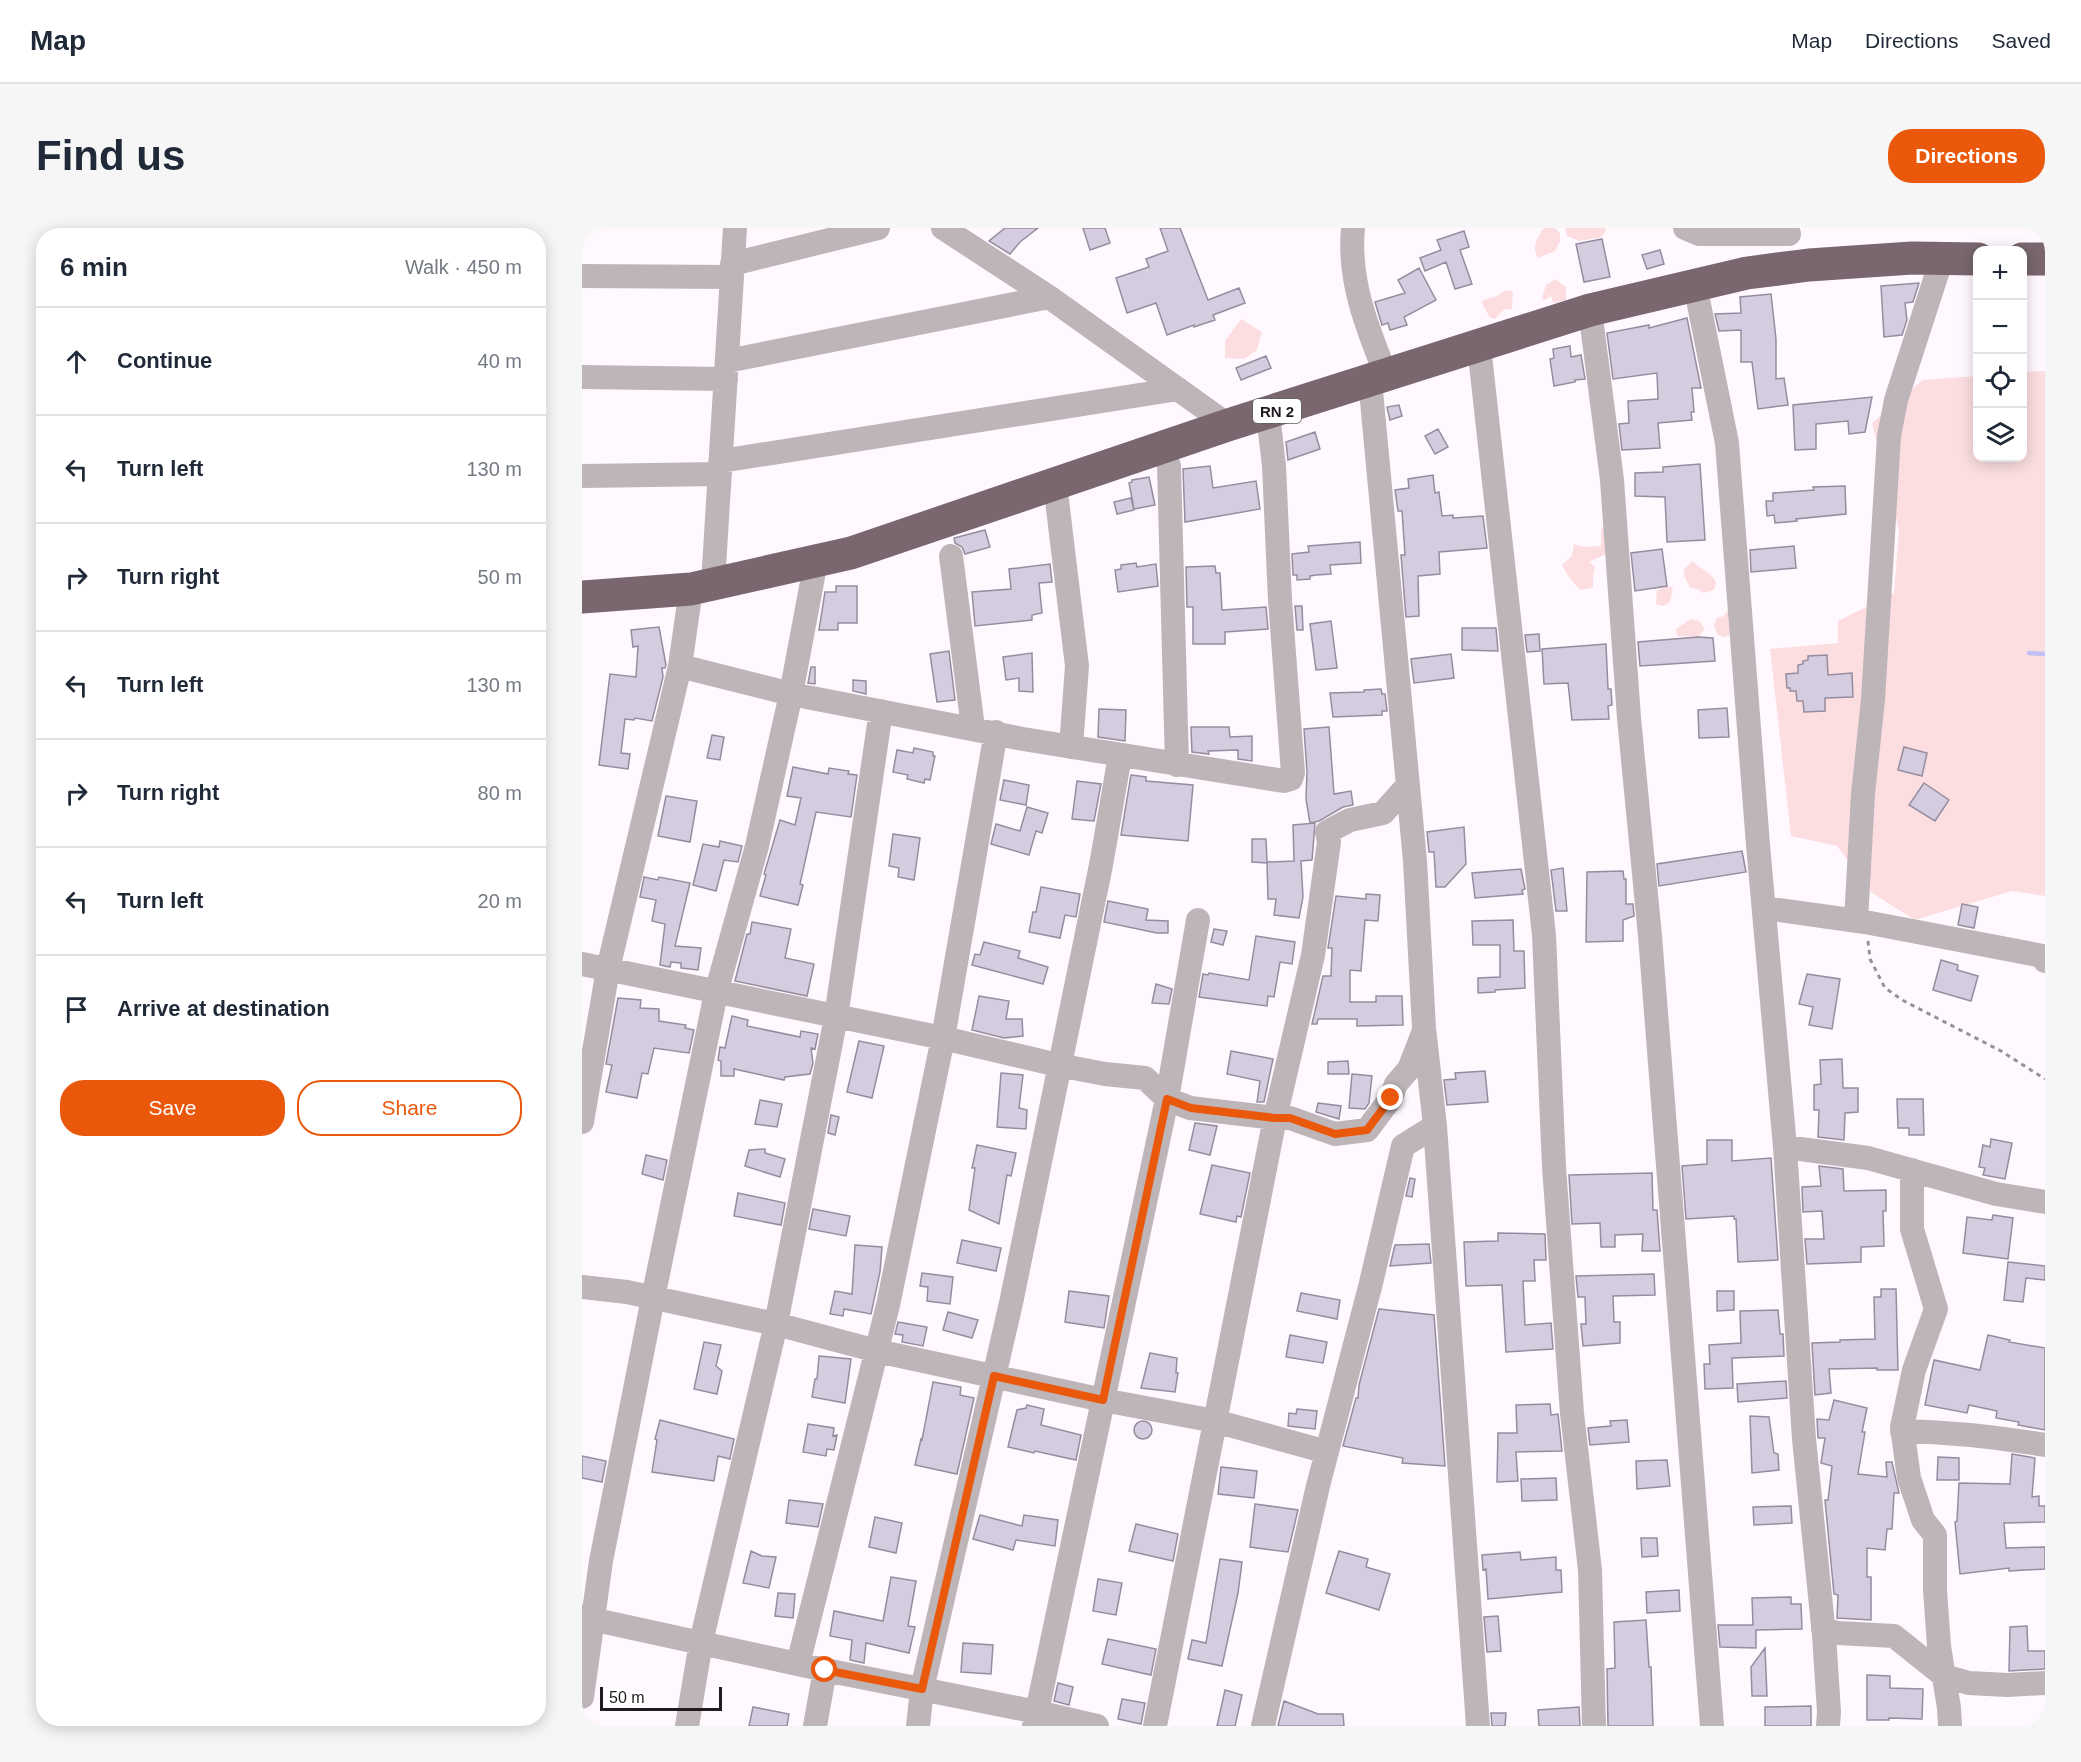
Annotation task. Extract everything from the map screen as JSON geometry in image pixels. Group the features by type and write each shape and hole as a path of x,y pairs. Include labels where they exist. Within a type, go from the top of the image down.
{"highway":[{"name":"RN 2","path":"582,597 702,586 851,553 1228,425 1590,310 1747,273 1809,265 1942,258 1973,259"},
{"path":"2027,259 2045,259"}],"street":[{"path":"582,1122 608,969 680,666 702,586 720,467 735,228"},
{"path":"582,276 732,270 878,228"},
{"path":"943,228 1049,297 1228,425"},
{"path":"1353,228 1351,251 1356,291 1378,378 1478,1726"},
{"path":"1685,228 1699,234 1789,231 1809,265"},
{"path":"1861,922 1863,794 1873,699 1889,436 1896,400 1942,258"},
{"path":"1695,285 1727,443 1785,1148 1804,1439 1823,1629 1828,1726"},
{"path":"582,377 726,370 1049,297"},
{"path":"1590,310 1612,480 1629,718 1650,936 1712,1726"},
{"path":"1479,346 1544,934 1554,1167 1570,1390 1590,1570 1594,1726"},
{"path":"582,476 720,467 1178,388"},
{"path":"680,666 791,694 1119,756 1284,781 1291,779 1293,772 1280,600 1274,466 1268,414"},
{"path":"1169,466 1177,765"},
{"path":"1055,484 1077,666 1071,747"},
{"path":"798,1664 877,1351 944,1038 985,730 951,556"},
{"path":"582,1697 587,1618 716,993 757,846 791,694 816,561"},
{"path":"687,1726 701,1642 776,1324 836,1017 881,711"},
{"path":"918,1726 922,1689 1011,1303 1058,1065 1101,865 1119,756"},
{"path":"1155,1726 1275,1118 1313,955 1329,842 1328,832 1350,820 1383,813 1408,785"},
{"path":"1764,908 1861,922 2043,956 2045,961"},
{"path":"1035,1719 1167,1099 1198,920"},
{"path":"582,964 944,1038 1058,1065 1105,1074 1145,1078 1167,1099 1191,1108 1290,1118 1335,1134 1367,1130 1391,1098 1396,1084 1409,1070 1425,1028"},
{"path":"1263,1726 1327,1452 1371,1283 1403,1146 1435,1126"},
{"path":"1785,1148 1868,1158 1996,1194 2045,1202"},
{"path":"1912,1170 1912,1229 1936,1309 1914,1370 1902,1431 1909,1478 1923,1520 1935,1535 1935,1590 1950,1726"},
{"path":"582,1287 627,1292 776,1324 877,1351 1103,1400 1215,1421 1327,1452"},
{"path":"1902,1431 1954,1433 2045,1445"},
{"path":"587,1618 922,1689 1035,1719 1097,1726"},
{"path":"1823,1629 1838,1633 1894,1636 1944,1676 1969,1683 2007,1685 2045,1683"},
{"path":"814,1726 825,1670"}],"path":[{"path":"1861,922 1870,959 1885,988 1904,1001 2001,1052 2045,1079"}],"shaded area":[{"path":"1544,228 1555,228 1560,233 1560,241 1555,251 1538,258 1535,246"},
{"path":"1565,228 1606,228 1606,230 1602,237 1579,241 1567,236"},
{"path":"1555,279 1566,287 1566,300 1553,303 1551,296 1544,300 1542,298 1546,285"},
{"path":"1506,290 1513,291 1512,309 1503,310 1495,319 1490,318 1481,301 1497,296"},
{"path":"1241,319 1262,332 1257,350 1244,359 1225,358 1225,341"},
{"path":"2045,371 2045,896 2012,891 1915,920 1872,893 1837,846 1791,836 1770,649 1838,643 1838,621 1894,593 1899,530 1872,423 1923,380 1973,376 1973,462 2027,462 2027,372"},
{"path":"1614,520 1611,552 1589,562 1595,567 1593,588 1580,590 1562,565 1572,556 1574,544 1584,547 1601,546 1601,529"},
{"path":"1693,561 1714,578 1716,582 1714,590 1703,593 1698,589 1690,588 1684,575 1684,569"},
{"path":"1668,586 1673,588 1670,602 1664,606 1656,604 1657,590"},
{"path":"1729,609 1730,635 1724,637 1718,635 1714,626 1717,618 1724,616"},
{"path":"1691,619 1699,621 1705,629 1698,637 1677,636 1676,629"}],"building":[{"path":"1005,228 1038,228 1020,242 1010,254 989,241"},
{"path":"1083,228 1105,228 1110,243 1090,250"},
{"path":"1160,228 1180,228 1208,300 1239,288 1245,303 1213,315 1215,320 1167,335 1156,303 1127,313 1116,278 1149,267 1146,259 1168,251"},
{"path":"1464,231 1469,247 1460,250 1472,284 1455,289 1446,262 1425,271 1420,258 1441,250 1437,240"},
{"path":"1602,239 1610,277 1584,282 1576,244"},
{"path":"1660,250 1664,264 1647,269 1642,255"},
{"path":"1419,268 1436,300 1404,317 1407,325 1390,330 1388,323 1382,325 1375,302 1405,293 1398,280"},
{"path":"1919,283 1913,302 1905,303 1907,320 1902,335 1884,337 1881,286"},
{"path":"1771,294 1776,339 1776,379 1784,378 1788,405 1758,409 1752,362 1741,362 1741,330 1719,331 1715,314 1741,313 1740,297"},
{"path":"1687,318 1701,388 1692,388 1694,412 1691,412 1692,420 1658,423 1660,448 1622,450 1619,424 1629,423 1628,401 1658,399 1657,373 1613,379 1607,333 1649,325 1649,328"},
{"path":"1570,346 1571,357 1581,355 1585,379 1554,386 1550,359 1554,358 1553,349"},
{"path":"1266,356 1271,368 1241,380 1236,368"},
{"path":"1872,397 1865,432 1849,434 1848,421 1816,424 1816,449 1795,450 1793,405"},
{"path":"1399,405 1402,416 1390,420 1387,407"},
{"path":"1438,429 1448,447 1435,454 1425,436"},
{"path":"1315,432 1320,449 1288,460 1286,442"},
{"path":"1700,464 1705,540 1667,542 1665,497 1635,496 1635,473 1663,472 1663,467"},
{"path":"1210,466 1213,488 1256,481 1260,509 1185,522 1183,469"},
{"path":"1433,475 1435,493 1439,492 1442,516 1453,515 1453,518 1483,516 1487,548 1439,552 1440,574 1418,576 1419,616 1406,617 1401,555 1405,555 1402,511 1398,511 1395,490 1409,488 1408,479"},
{"path":"1149,477 1155,505 1134,509 1129,483 1132,480"},
{"path":"1845,486 1846,514 1775,523 1774,515 1767,516 1766,501 1773,501 1773,493 1814,490 1813,487"},
{"path":"1131,498 1134,510 1117,514 1114,502"},
{"path":"985,530 990,547 965,554 962,547 955,543 954,538"},
{"path":"1360,542 1361,563 1330,565 1331,574 1310,576 1310,579 1297,580 1297,575 1293,575 1292,554 1309,552 1308,546"},
{"path":"1794,546 1796,568 1751,572 1750,550"},
{"path":"1662,549 1667,586 1635,591 1631,553"},
{"path":"1136,563 1137,567 1156,564 1158,586 1118,592 1115,570 1121,569 1121,565"},
{"path":"1050,564 1052,582 1039,583 1042,613 1032,615 1032,620 975,626 972,592 1011,589 1009,569"},
{"path":"1215,566 1216,573 1220,573 1222,610 1266,607 1268,629 1225,632 1225,644 1193,644 1193,607 1187,607 1186,567"},
{"path":"836,586 857,586 857,623 838,623 838,630 819,630 825,592 836,592"},
{"path":"1295,606 1302,606 1303,630 1297,630"},
{"path":"1331,621 1337,668 1316,670 1310,624"},
{"path":"659,627 666,665 662,668 663,677 652,721 625,719 621,753 630,754 628,769 599,765 610,674 636,677 638,646 633,647 631,630"},
{"path":"1462,628 1496,628 1498,651 1462,650"},
{"path":"1539,634 1540,651 1527,652 1525,635"},
{"path":"1713,638 1715,661 1640,666 1638,642"},
{"path":"1606,644 1608,689 1611,689 1612,705 1608,706 1609,719 1572,720 1568,683 1544,684 1542,649"},
{"path":"949,651 955,700 937,702 930,654"},
{"path":"1032,653 1033,692 1019,691 1019,678 1006,680 1003,657"},
{"path":"1451,654 1454,678 1414,683 1411,659"},
{"path":"1827,655 1828,675 1852,673 1853,697 1825,698 1825,711 1804,712 1803,701 1797,701 1796,691 1790,691 1790,688 1787,688 1786,674 1798,673 1798,665 1808,660 1808,656"},
{"path":"811,667 815,667 815,684 808,683"},
{"path":"853,680 866,681 866,694 853,691"},
{"path":"1381,689 1382,694 1385,694 1387,711 1382,711 1382,715 1333,717 1330,693"},
{"path":"1727,708 1729,737 1699,738 1698,710"},
{"path":"1099,709 1126,710 1125,741 1098,737"},
{"path":"1191,727 1229,727 1230,737 1252,736 1252,761 1238,759 1238,750 1208,751 1209,754 1192,752"},
{"path":"1329,727 1334,794 1351,791 1353,805 1343,807 1319,821 1310,823 1306,799 1304,729"},
{"path":"712,735 724,737 720,760 707,758"},
{"path":"1904,747 1927,753 1922,776 1898,770"},
{"path":"914,748 933,752 935,756 930,780 925,779 924,783 907,779 908,775 893,772 897,750 913,753"},
{"path":"793,767 828,774 829,768 849,771 848,774 857,775 851,817 816,812 800,884 803,885 798,905 760,896 780,820 795,825 801,798 787,796"},
{"path":"1131,775 1146,777 1146,781 1193,785 1188,841 1121,835"},
{"path":"1004,780 1029,785 1026,805 1000,800"},
{"path":"1077,781 1101,784 1094,821 1072,819"},
{"path":"1924,783 1949,800 1935,821 1909,805"},
{"path":"666,796 697,801 690,842 658,836"},
{"path":"1027,807 1048,813 1042,833 1036,831 1029,855 991,844 996,824 1020,831"},
{"path":"1315,823 1312,860 1301,861 1303,897 1299,918 1274,915 1276,899 1268,899 1267,863 1252,862 1252,839 1266,839 1267,862 1294,861 1293,825"},
{"path":"1464,827 1466,864 1445,887 1436,887 1434,852 1429,852 1427,832"},
{"path":"893,834 920,838 914,880 898,877 899,868 889,866"},
{"path":"720,841 742,846 738,862 724,860 716,891 693,885 703,844 719,847"},
{"path":"1742,851 1746,872 1659,886 1657,864"},
{"path":"1563,868 1567,911 1556,911 1551,870"},
{"path":"1521,869 1525,889 1522,890 1523,894 1475,898 1472,873"},
{"path":"1623,871 1624,879 1626,879 1626,904 1633,904 1634,916 1623,920 1623,941 1586,942 1587,872"},
{"path":"644,877 658,880 659,877 690,883 675,946 701,948 698,970 681,968 681,963 671,962 670,967 660,965 665,924 652,921 656,900 640,897"},
{"path":"1041,887 1080,894 1076,917 1065,915 1060,938 1029,932"},
{"path":"1366,894 1380,895 1378,921 1365,920 1361,971 1350,970 1350,1002 1376,1002 1376,996 1402,996 1403,1025 1357,1026 1357,1019 1318,1019 1317,1024 1312,1024 1323,976 1331,976 1332,948 1328,948 1336,896 1366,899"},
{"path":"1108,901 1148,909 1146,920 1168,921 1168,933 1157,933 1104,922"},
{"path":"1962,904 1978,907 1974,928 1958,925"},
{"path":"1513,920 1514,951 1524,951 1525,988 1478,993 1478,978 1500,977 1500,945 1473,945 1472,921"},
{"path":"752,922 791,929 785,958 814,964 807,996 735,981"},
{"path":"1214,929 1227,931 1223,945 1211,942"},
{"path":"1256,936 1295,942 1292,964 1280,962 1274,997 1268,996 1267,1006 1199,997 1203,974 1249,980"},
{"path":"984,942 1020,951 1018,958 1048,967 1043,984 972,965 975,954 980,955"},
{"path":"1941,960 1958,965 1957,970 1978,976 1971,1001 1933,990"},
{"path":"1807,974 1840,979 1832,1029 1809,1025 1813,1007 1799,1004"},
{"path":"1156,984 1172,989 1169,1004 1152,1003"},
{"path":"979,996 1009,1001 1006,1019 1022,1019 1023,1036 1004,1038 972,1030"},
{"path":"618,998 641,1000 640,1008 659,1009 659,1021 686,1025 685,1028 694,1030 689,1053 654,1048 648,1074 642,1073 637,1098 606,1092 612,1065 606,1064"},
{"path":"732,1016 748,1020 747,1026 800,1037 801,1031 818,1034 815,1049 811,1048 813,1063 810,1074 785,1077 784,1080 734,1069 734,1076 721,1076 721,1061 718,1060 720,1047 725,1048"},
{"path":"859,1041 884,1046 872,1098 847,1092"},
{"path":"1231,1051 1273,1059 1264,1102 1257,1102 1260,1081 1227,1074"},
{"path":"1842,1059 1843,1088 1858,1088 1858,1112 1845,1113 1844,1140 1818,1137 1819,1110 1814,1110 1814,1085 1821,1084 1820,1060"},
{"path":"1348,1061 1349,1074 1328,1074 1328,1062"},
{"path":"1485,1071 1488,1102 1447,1105 1444,1080 1456,1079 1455,1073"},
{"path":"1001,1073 1023,1075 1019,1108 1027,1110 1026,1129 997,1127"},
{"path":"1352,1074 1372,1076 1369,1103 1365,1109 1349,1108"},
{"path":"1897,1099 1923,1099 1924,1135 1909,1135 1909,1128 1898,1128"},
{"path":"760,1100 782,1104 777,1127 755,1124"},
{"path":"1318,1103 1341,1106 1339,1119 1316,1112"},
{"path":"831,1115 839,1117 835,1135 828,1133"},
{"path":"1195,1123 1217,1126 1210,1155 1189,1150"},
{"path":"1991,1139 2012,1143 2005,1179 1983,1175 1985,1168 1979,1167 1983,1145 1990,1147"},
{"path":"1707,1140 1732,1140 1732,1161 1771,1158 1778,1260 1738,1262 1734,1216 1686,1219 1682,1166 1707,1164"},
{"path":"977,1145 1016,1153 1011,1176 1007,1175 999,1224 969,1210 975,1168 972,1168"},
{"path":"765,1149 765,1153 785,1159 780,1177 745,1166 749,1150"},
{"path":"646,1155 667,1160 663,1180 642,1174"},
{"path":"1212,1165 1250,1173 1241,1217 1237,1216 1236,1222 1200,1214"},
{"path":"1819,1166 1843,1169 1844,1191 1886,1190 1886,1211 1883,1211 1884,1246 1861,1247 1861,1262 1807,1264 1805,1239 1824,1239 1822,1211 1803,1212 1802,1187 1821,1186"},
{"path":"1652,1173 1653,1210 1657,1210 1660,1251 1642,1251 1643,1234 1615,1235 1615,1247 1601,1247 1600,1223 1572,1224 1569,1175"},
{"path":"1410,1178 1415,1179 1412,1197 1406,1196"},
{"path":"738,1193 785,1203 781,1225 734,1216"},
{"path":"813,1209 850,1216 846,1236 809,1229"},
{"path":"1993,1215 2013,1218 2008,1259 1963,1253 1967,1217 1992,1220"},
{"path":"1498,1233 1545,1234 1546,1260 1534,1260 1535,1281 1523,1281 1525,1325 1551,1323 1553,1349 1506,1352 1502,1285 1466,1286 1464,1242 1498,1241"},
{"path":"962,1240 1001,1248 996,1271 957,1263"},
{"path":"1429,1244 1431,1263 1390,1266 1395,1245"},
{"path":"855,1245 882,1247 880,1272 871,1314 844,1309 843,1316 830,1314 835,1291 852,1294"},
{"path":"2008,1262 2045,1266 2045,1280 2026,1278 2023,1302 2004,1300"},
{"path":"922,1273 953,1277 950,1304 927,1301 928,1287 920,1286"},
{"path":"1654,1274 1655,1295 1613,1296 1614,1322 1620,1322 1620,1343 1583,1346 1581,1324 1586,1324 1585,1297 1578,1297 1576,1276"},
{"path":"1881,1289 1896,1289 1898,1370 1829,1369 1831,1393 1815,1395 1812,1343 1875,1339 1874,1297 1881,1297"},
{"path":"1069,1291 1109,1296 1104,1328 1065,1322"},
{"path":"1717,1291 1734,1291 1734,1310 1717,1311"},
{"path":"1301,1293 1340,1300 1337,1319 1297,1311"},
{"path":"1379,1309 1434,1315 1445,1466 1402,1463 1403,1458 1343,1446 1356,1398 1358,1398 1359,1385"},
{"path":"1778,1310 1780,1334 1783,1334 1784,1356 1732,1358 1733,1388 1705,1389 1704,1364 1710,1364 1709,1345 1741,1343 1740,1311"},
{"path":"948,1312 978,1320 972,1338 943,1330"},
{"path":"898,1322 927,1327 923,1346 902,1342 903,1335 895,1334"},
{"path":"1290,1335 1327,1342 1323,1363 1286,1357"},
{"path":"1988,1335 2010,1340 2009,1342 2045,1348 2045,1430 1996,1418 1997,1411 1969,1405 1967,1413 1925,1405 1934,1360 1980,1370"},
{"path":"704,1342 721,1345 716,1366 722,1371 717,1394 694,1389"},
{"path":"1150,1353 1177,1358 1176,1373 1178,1373 1175,1392 1141,1388"},
{"path":"819,1356 851,1359 845,1403 812,1397 815,1379 817,1379"},
{"path":"1786,1381 1787,1398 1738,1402 1737,1384"},
{"path":"933,1382 961,1387 960,1395 974,1398 957,1474 915,1465"},
{"path":"1834,1400 1867,1408 1858,1474 1887,1477 1886,1462 1892,1462 1899,1493 1894,1493 1892,1529 1887,1529 1885,1550 1867,1548 1867,1577 1871,1577 1871,1620 1837,1618 1838,1595 1834,1594 1825,1500 1828,1500 1832,1466 1821,1463 1825,1438 1818,1438 1817,1419 1829,1420"},
{"path":"1550,1404 1551,1415 1558,1414 1562,1451 1516,1452 1518,1481 1497,1482 1498,1433 1517,1433 1516,1405"},
{"path":"1027,1405 1044,1409 1041,1425 1081,1435 1076,1460 1008,1447 1017,1410 1026,1408"},
{"path":"1297,1409 1317,1411 1315,1429 1288,1426 1289,1413 1296,1414"},
{"path":"1750,1416 1769,1417 1774,1453 1778,1454 1779,1470 1752,1473"},
{"path":"660,1420 734,1439 730,1459 718,1456 714,1481 652,1472 657,1440 655,1439"},
{"path":"1627,1420 1629,1442 1590,1445 1588,1428 1611,1426 1610,1421"},
{"path":"1139,1421 1147,1421 1152,1426 1150,1437 1139,1439 1134,1434 1134,1426"},
{"path":"808,1424 834,1428 833,1436 837,1435 834,1450 827,1449 826,1456 803,1452"},
{"path":"2012,1454 2035,1458 2032,1497 2039,1496 2039,1506 2045,1506 2045,1522 2004,1523 2006,1548 2045,1547 2045,1569 2009,1571 2009,1568 1960,1574 1955,1522 1957,1521 1959,1483 2010,1484"},
{"path":"582,1456 606,1461 602,1482 582,1478"},
{"path":"1938,1457 1959,1458 1959,1480 1937,1480"},
{"path":"1667,1460 1670,1486 1637,1489 1636,1461"},
{"path":"1221,1467 1257,1471 1254,1498 1218,1494"},
{"path":"1556,1478 1557,1500 1522,1501 1521,1479"},
{"path":"789,1500 823,1504 818,1527 786,1523"},
{"path":"1255,1504 1298,1510 1288,1552 1250,1547"},
{"path":"1791,1506 1792,1523 1754,1525 1753,1507"},
{"path":"980,1515 1022,1526 1024,1515 1058,1520 1055,1546 1016,1540 1013,1550 973,1539"},
{"path":"875,1517 902,1523 896,1553 869,1547"},
{"path":"1136,1524 1178,1534 1173,1561 1129,1551"},
{"path":"1641,1538 1657,1538 1658,1556 1642,1557"},
{"path":"751,1551 762,1556 776,1557 769,1588 743,1583"},
{"path":"1339,1551 1368,1559 1366,1567 1390,1574 1379,1610 1326,1593"},
{"path":"1520,1552 1521,1560 1556,1557 1556,1570 1561,1570 1562,1592 1488,1599 1486,1569 1483,1570 1482,1555"},
{"path":"1220,1559 1242,1562 1238,1593 1222,1666 1188,1659 1192,1640 1206,1643"},
{"path":"891,1577 916,1581 908,1626 915,1627 909,1653 866,1643 864,1663 850,1660 852,1640 830,1636 834,1611 883,1621"},
{"path":"1098,1579 1122,1583 1116,1615 1093,1611"},
{"path":"1679,1590 1680,1611 1647,1613 1646,1592"},
{"path":"778,1593 795,1594 793,1618 775,1616"},
{"path":"1791,1597 1791,1604 1801,1604 1802,1629 1756,1630 1756,1648 1720,1647 1718,1625 1753,1625 1752,1598"},
{"path":"1498,1616 1501,1651 1487,1652 1484,1617"},
{"path":"1646,1620 1649,1667 1651,1667 1653,1726 1608,1726 1607,1669 1615,1668 1614,1622"},
{"path":"2027,1626 2028,1651 2045,1651 2045,1669 2009,1671 2010,1627"},
{"path":"1108,1639 1156,1649 1151,1675 1102,1664"},
{"path":"963,1643 993,1645 991,1674 961,1672"},
{"path":"1765,1648 1767,1696 1752,1696 1751,1667"},
{"path":"1867,1675 1890,1676 1890,1688 1923,1689 1922,1719 1867,1720"},
{"path":"1058,1683 1073,1687 1069,1705 1054,1701"},
{"path":"1225,1690 1242,1695 1235,1726 1217,1726"},
{"path":"1122,1699 1145,1703 1141,1724 1118,1719"},
{"path":"1284,1701 1318,1714 1343,1714 1344,1726 1278,1726"},
{"path":"1811,1706 1811,1726 1765,1726 1765,1707"},
{"path":"753,1707 789,1714 787,1726 749,1726"},
{"path":"1579,1707 1580,1726 1539,1726 1538,1710"},
{"path":"1491,1713 1506,1713 1505,1726 1492,1726"}],"waterway":[{"path":"2029,653 2045,654"}],"route":[{"path":"825,1670 922,1689 994,1376 1103,1400 1167,1099 1191,1108 1290,1118 1335,1134 1367,1130 1391,1098"}]}
